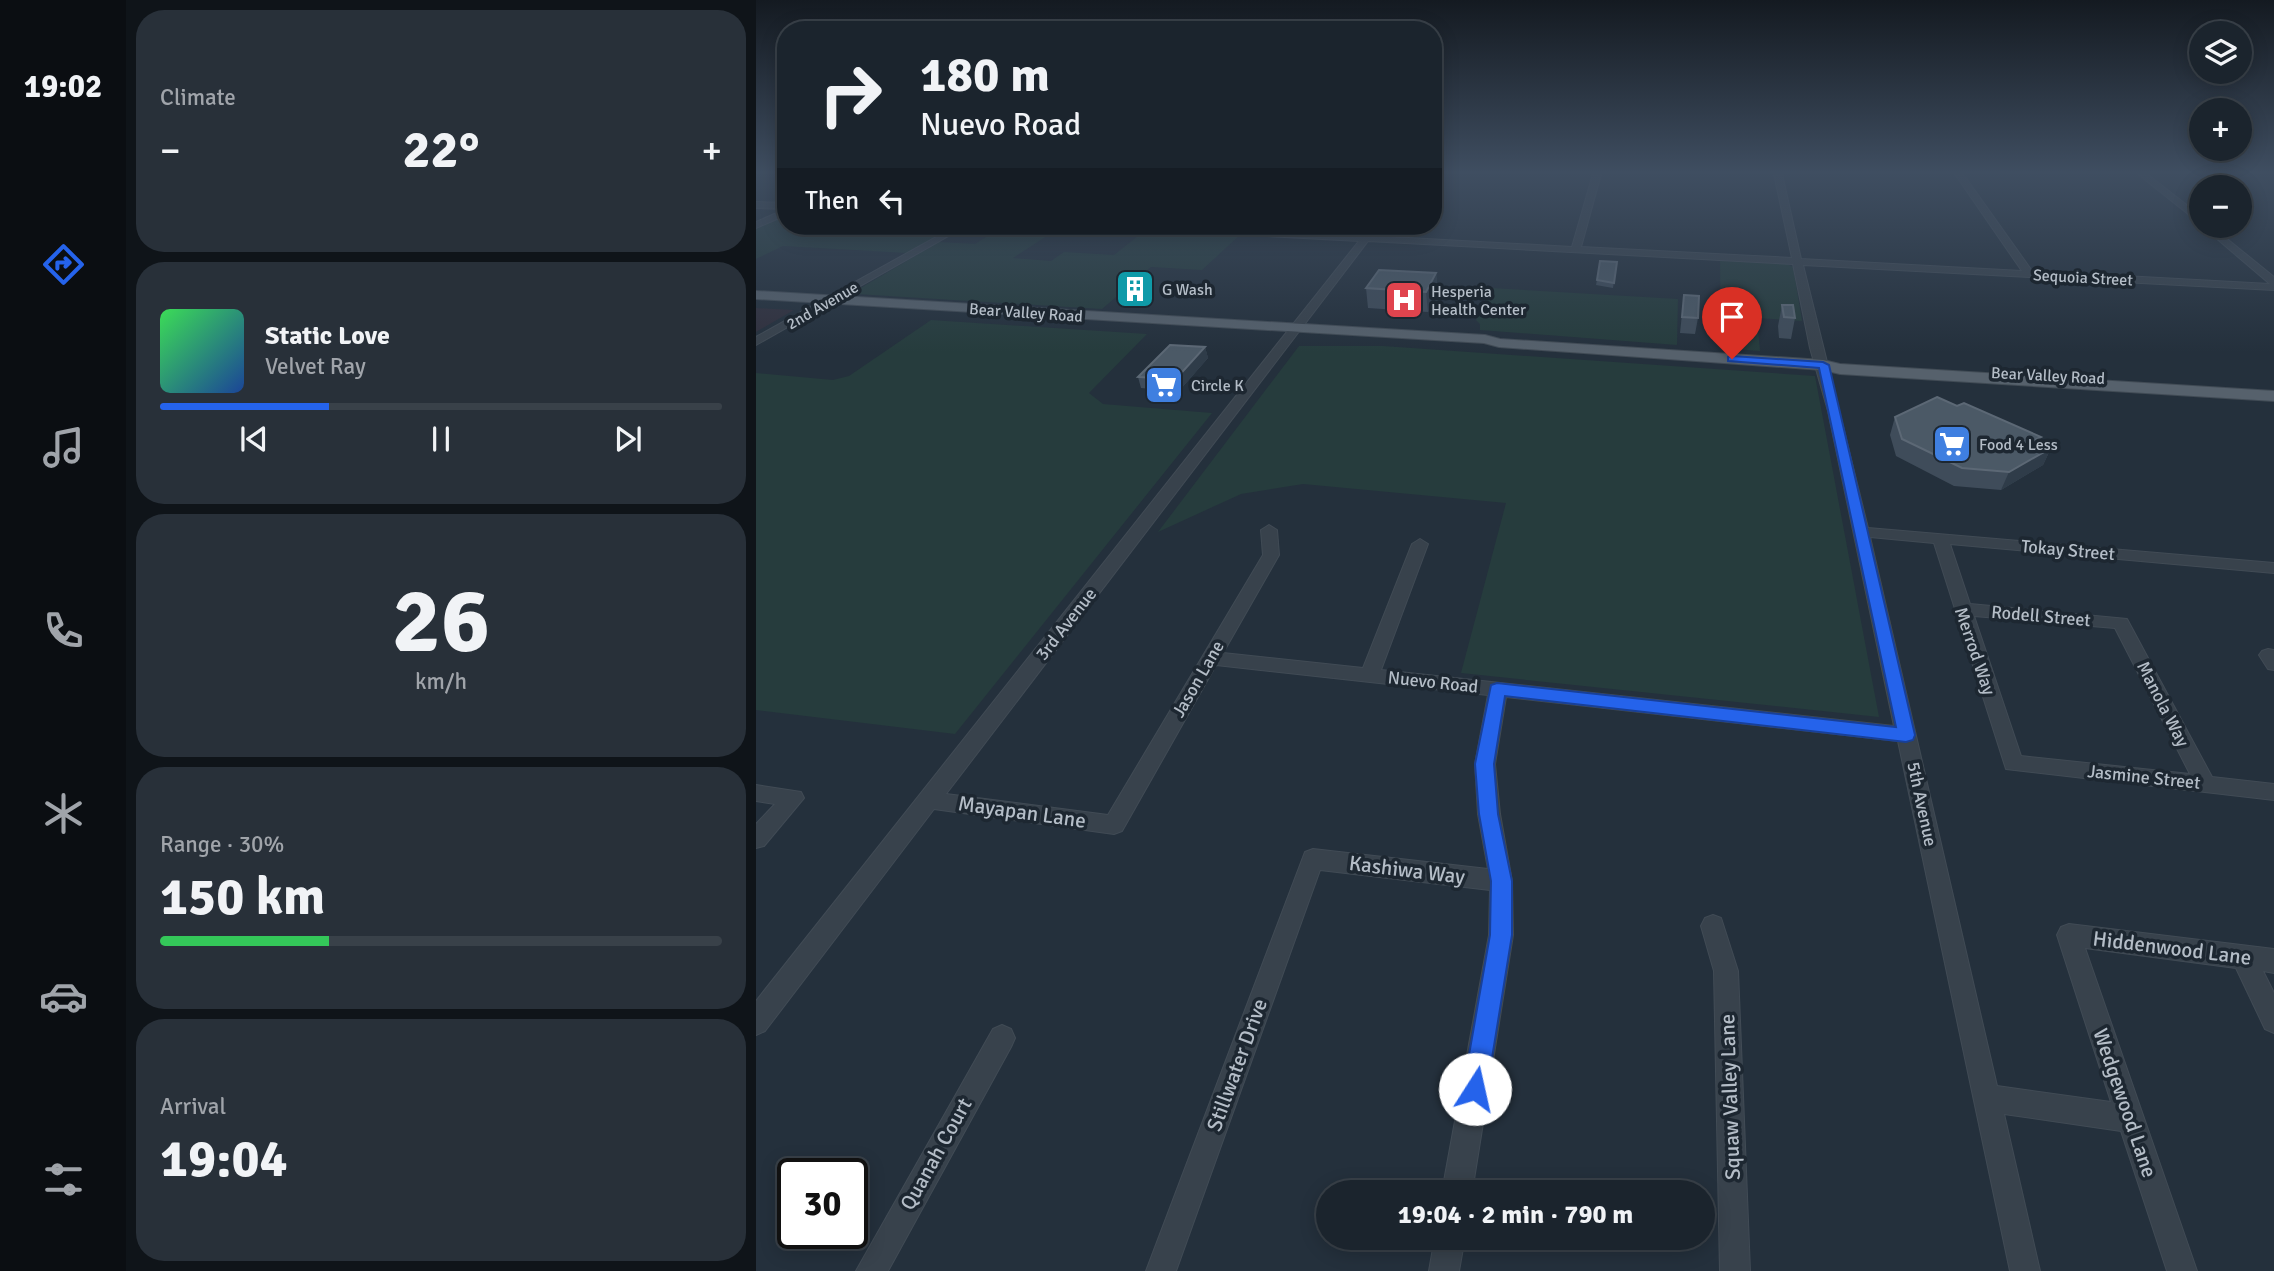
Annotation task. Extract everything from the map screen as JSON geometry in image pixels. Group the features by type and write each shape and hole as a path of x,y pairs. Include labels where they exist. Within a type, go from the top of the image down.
{"main road":[{"name":"Bear Valley Road","path":"756,295 1295,329 1315,335 1341,337 1483,346 1499,343 1823,365 1840,369 2274,396"},
{"name":"Bear Valley Road","path":"1823,365 1836,362 2274,387"},
{"path":"2097,386 2096,383 2102,382 2175,386 2206,383"}],"street":[{"path":"1576,249 1580,233"},
{"name":"5th Avenue","path":"1792,233 2025,1271"},
{"path":"2001,233 2029,274"},
{"name":"2nd Avenue","path":"756,342 946,235"},
{"name":"Sequoia Street","path":"1312,235 2029,274 2274,284"},
{"name":"3rd Avenue","path":"756,1022 1368,235"},
{"path":"2220,238 2274,284"},
{"name":"Jason Lane","path":"1114,825 1271,555 1269,530"},
{"name":"Tokay Street","path":"1861,533 2274,568"},
{"name":"Merrod Way","path":"1940,539 2013,763"},
{"path":"1370,675 1420,544"},
{"name":"Rodell Street","path":"1961,609 2121,623"},
{"name":"Manola Way","path":"2121,623 2204,784"},
{"name":"Nuevo Road","path":"1210,658 1906,735"},
{"path":"1459,1180 1501,935 1501,881 1489,814 1485,764 1497,689"},
{"name":"Jasmine Street","path":"2013,763 2274,792"},
{"path":"756,793 793,798 756,839"},
{"name":"Mayapan Lane","path":"929,800 1114,825"},
{"name":"Kashiwa Way","path":"1313,859 1501,881"},
{"name":"Stillwater Drive","path":"1161,1271 1313,859"},
{"name":"Squaw Valley Lane","path":"1713,926 1726,971 1735,1271"},
{"name":"Hiddenwood Lane","path":"2069,935 2274,961"},
{"name":"Wedgewood Lane","path":"2069,935 2182,1271"},
{"path":"2243,957 2274,1020"},
{"name":"Quanah Court","path":"871,1271 1002,1038"},
{"path":"1987,1098 2130,1118"},
{"path":"1444,1271 1448,1250"}],"shaded area":[{"path":"756,308 794,310 756,332"}],"green space":[{"path":"756,233 940,235 907,253 783,246 756,259"},
{"path":"990,235 1048,235 1013,258 1051,261 1064,252 1114,255 1139,235 1240,235 1202,270 1151,267 1102,309 854,292 939,242 975,244"},
{"path":"1720,260 1785,263 1793,267 1802,321 1757,318 1760,351 1721,348"},
{"path":"1492,288 1678,299 1677,345 1480,330 1480,324 1476,320"},
{"path":"931,320 1147,334 1089,393 1103,404 1212,413 955,734 756,710 756,373 833,380 849,376"},
{"path":"1299,346 1383,346 1815,376 1879,717 1461,673 1506,503 1303,484 1241,494 1158,532"}],"building":[{"path":"1600,261 1617,262 1614,283 1597,280"},
{"path":"1379,270 1436,273 1426,292 1366,288"},
{"path":"1684,295 1699,296 1698,318 1682,317"},
{"path":"1782,305 1793,305 1795,318 1784,317"},
{"path":"1170,345 1205,347 1175,380 1168,384 1150,383 1154,378 1138,377"},
{"name":"Food 4 Less","path":"1937,397 1957,406 1964,403 2041,437 2035,440 2051,448 2009,472 1962,468 1902,439 1895,417"}],"place":[{"name":"G Wash","path":"1135,289"},
{"name":"Hesperia Health Center","path":"1404,300"},
{"name":"Circle K","path":"1164,385"},
{"name":"Food 4 Less","path":"1952,444"}],"route":[{"path":"1475,1089 1501,935 1501,881 1489,814 1485,764 1497,689 1906,735 1823,365 1732,359"}]}
